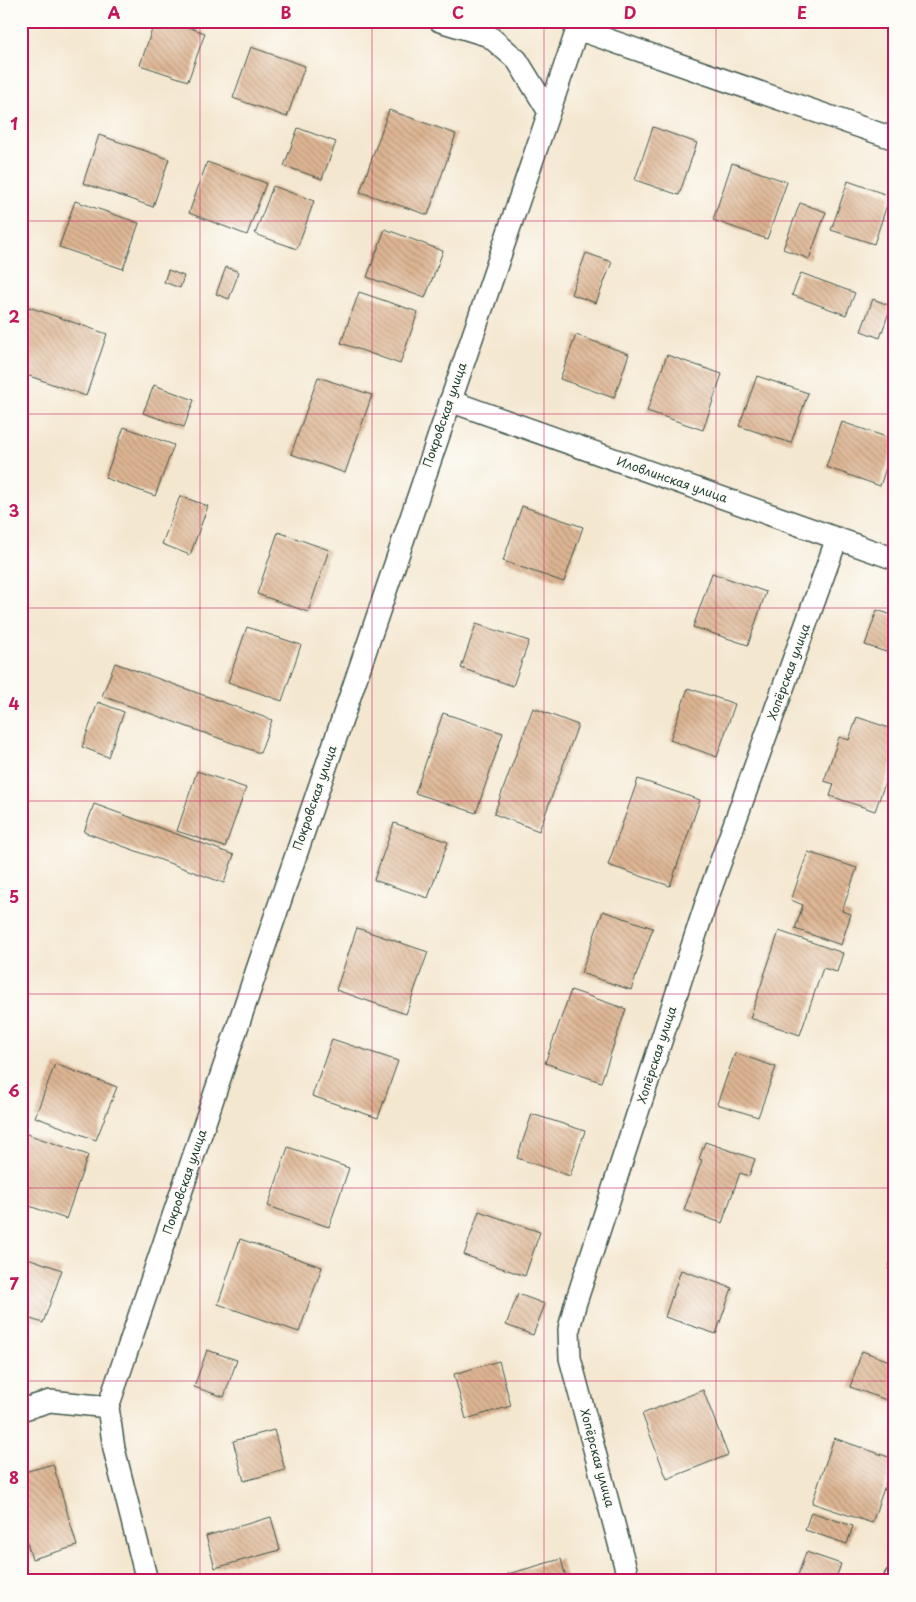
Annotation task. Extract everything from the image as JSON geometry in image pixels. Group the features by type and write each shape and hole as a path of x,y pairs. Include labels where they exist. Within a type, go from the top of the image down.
{"street":[{"path":"440,21 489,36 517,60 549,112"},
{"path":"578,25 895,139"},
{"name":"Покровская улица","path":"147,1581 114,1450 108,1407 578,25"},
{"name":"Иловлинская улица","path":"450,401 895,559"},
{"name":"Хопёрская улица","path":"629,1581 570,1358 569,1329 575,1305 709,894 837,538"},
{"path":"21,1410 50,1402 108,1407"}],"path":[{"path":"868,21 895,30"}],"building":[{"path":"155,21 170,21 205,33 188,81 140,65"},
{"path":"251,47 305,66 287,117 233,98"},
{"path":"389,110 456,134 428,215 360,192"},
{"path":"653,127 697,143 679,195 635,180"},
{"path":"298,128 336,142 322,179 284,166"},
{"path":"99,135 169,159 153,207 83,183"},
{"path":"207,162 266,183 247,235 189,213"},
{"path":"732,163 787,182 767,239 713,220"},
{"path":"848,181 890,196 874,244 831,230"},
{"path":"273,186 314,201 297,249 255,234"},
{"path":"75,201 139,223 123,269 59,247"},
{"path":"800,203 826,212 809,259 783,249"},
{"path":"385,229 443,251 425,298 367,277"},
{"path":"586,253 612,262 596,303 571,294"},
{"path":"226,267 239,272 229,299 216,294"},
{"path":"168,270 184,276 180,288 164,282"},
{"path":"801,273 855,293 846,315 792,295"},
{"path":"359,292 418,312 400,364 341,343"},
{"path":"873,299 891,306 880,338 861,331"},
{"path":"29,307 107,334 86,396 21,373 21,329"},
{"path":"576,335 629,354 614,398 560,379"},
{"path":"667,355 722,374 703,430 647,411"},
{"path":"757,376 808,393 791,443 739,426"},
{"path":"318,377 372,395 345,473 291,454"},
{"path":"154,385 194,400 184,427 143,413"},
{"path":"842,422 895,440 880,486 826,467"},
{"path":"124,427 174,445 155,496 105,478"},
{"path":"180,496 208,506 190,555 162,544"},
{"path":"522,506 583,527 564,582 503,561"},
{"path":"278,532 329,550 308,612 257,594"},
{"path":"712,573 766,592 748,645 693,627"},
{"path":"877,610 895,616 895,655 865,645"},
{"path":"476,624 529,641 513,686 461,668"},
{"path":"247,627 301,645 282,701 228,682"},
{"path":"115,663 272,720 260,753 102,696"},
{"path":"688,688 735,704 717,757 670,740"},
{"path":"98,702 124,712 108,757 82,747"},
{"path":"533,708 578,725 539,831 494,814"},
{"path":"443,713 503,733 476,813 415,793"},
{"path":"857,717 895,730 895,755 875,811 830,796 834,784 824,781 839,737 849,740"},
{"path":"197,771 246,788 225,847 177,831"},
{"path":"638,779 700,800 670,886 608,865"},
{"path":"94,804 234,855 224,883 84,832"},
{"path":"394,823 448,842 428,898 374,880"},
{"path":"808,852 857,868 842,911 851,914 841,945 795,929 803,905 791,900"},
{"path":"603,911 653,928 631,990 581,973"},
{"path":"357,928 428,952 406,1014 336,990"},
{"path":"779,931 843,953 837,972 823,968 800,1035 750,1018"},
{"path":"571,990 626,1009 601,1082 545,1063"},
{"path":"332,1039 398,1061 378,1118 312,1096"},
{"path":"735,1053 776,1067 758,1117 717,1104"},
{"path":"55,1064 117,1087 96,1140 35,1117"},
{"path":"532,1114 585,1131 570,1176 517,1158"},
{"path":"21,1132 88,1155 66,1219 21,1203"},
{"path":"705,1142 755,1159 749,1176 740,1173 722,1223 684,1210 702,1160 699,1159"},
{"path":"288,1147 349,1168 329,1227 268,1206"},
{"path":"479,1211 540,1232 525,1276 464,1255"},
{"path":"240,1239 322,1267 299,1332 218,1304"},
{"path":"895,1249 895,1272 888,1269"},
{"path":"22,1256 62,1270 43,1323 21,1316"},
{"path":"681,1270 732,1288 716,1334 665,1317"},
{"path":"518,1294 545,1304 533,1335 506,1325"},
{"path":"207,1350 237,1360 224,1397 194,1387"},
{"path":"862,1351 895,1363 895,1403 850,1387"},
{"path":"499,1361 511,1406 466,1419 454,1374"},
{"path":"703,1390 728,1455 667,1479 642,1414"},
{"path":"274,1430 285,1470 244,1481 233,1441"},
{"path":"834,1438 894,1459 872,1523 812,1503"},
{"path":"53,1464 77,1546 32,1559 21,1523 21,1473"},
{"path":"811,1512 853,1526 847,1544 805,1530"},
{"path":"271,1517 280,1550 215,1568 206,1536"},
{"path":"806,1552 841,1564 835,1581 796,1581"},
{"path":"561,1559 567,1581 510,1581 508,1574"}]}
